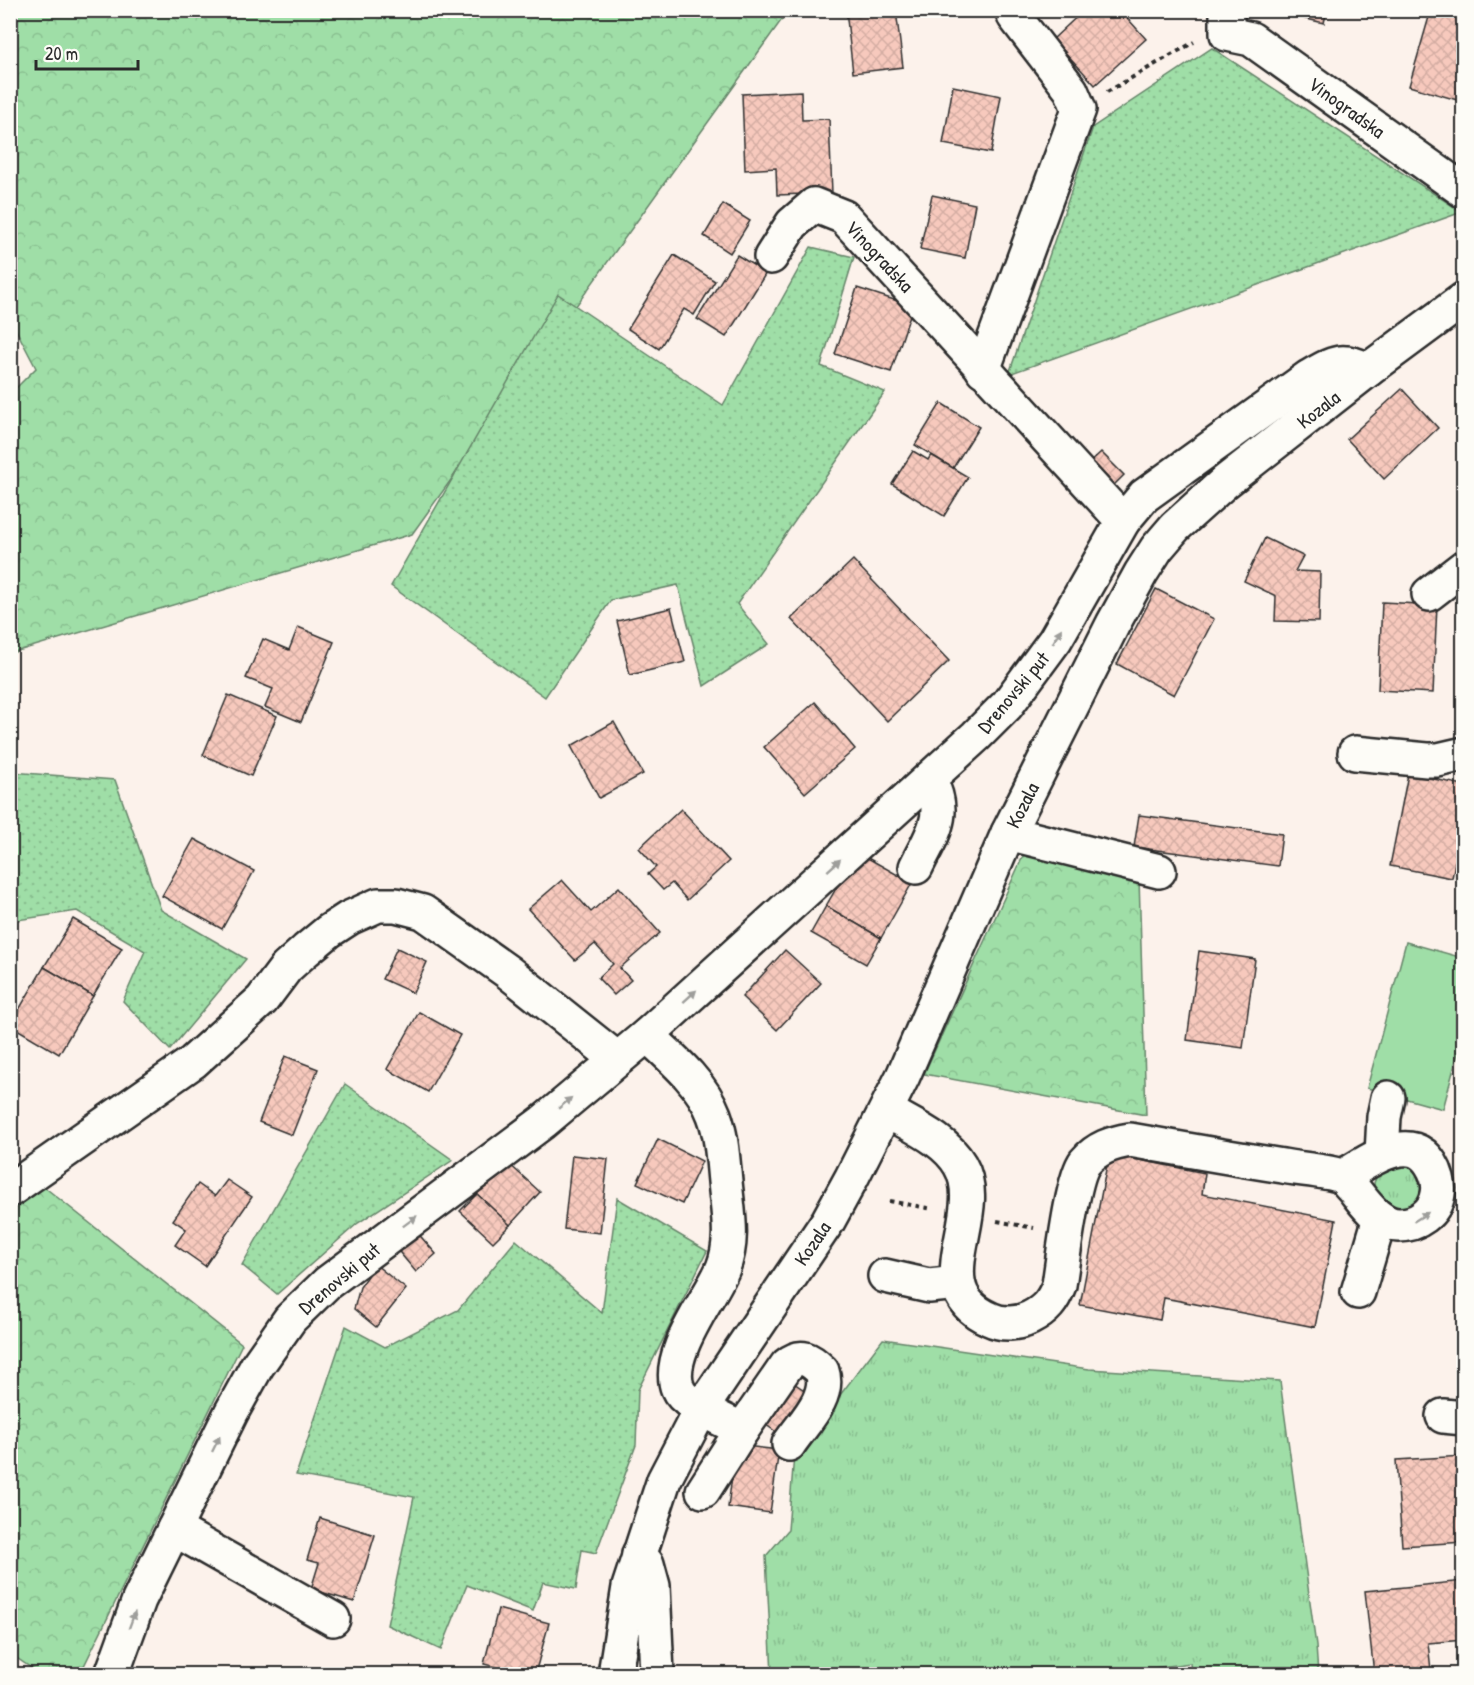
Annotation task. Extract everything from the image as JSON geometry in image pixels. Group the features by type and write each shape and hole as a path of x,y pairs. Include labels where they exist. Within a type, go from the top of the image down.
{"street":[{"path":"983,370 1078,109 1071,90 1014,16 1013,10"},
{"name":"Vinogradska","path":"1227,22 1464,191"},
{"name":"Vinogradska","path":"771,257 792,224 814,205 844,217 1124,521"},
{"name":"Kozala","path":"615,1674 629,1587 664,1480 701,1409 828,1221 887,1112 1008,833 1113,624 1157,548 1175,527 1225,482 1368,370 1464,299"},
{"name":"Drenovski put","path":"112,1674 139,1600 256,1366 290,1319 327,1283 543,1122 647,1035 929,779 1007,705 1055,640 1124,521 1143,496 1309,377 1334,363 1354,364 1368,370"},
{"path":"1430,594 1464,567"},
{"path":"1355,753 1427,760 1457,755"},
{"path":"916,867 939,818 935,789 929,779"},
{"path":"1008,833 1159,871"},
{"path":"10,1190 193,1062 262,1000 286,968 306,950 349,918 378,905 396,905 423,912 508,972 617,1059"},
{"path":"647,1035 681,1067 702,1092 714,1114 720,1137 731,1234 729,1250 722,1269 681,1348 674,1368 677,1389 682,1396 701,1409 742,1430"},
{"path":"1382,1154 1384,1117 1388,1098"},
{"path":"887,1112 944,1146 961,1166 966,1180 967,1196 957,1267 958,1282 964,1300 973,1309 992,1320 1006,1324 1026,1320 1042,1311 1053,1301 1059,1285 1076,1182 1083,1164 1104,1147 1115,1142 1130,1140 1342,1177 1380,1218 1389,1224 1400,1225 1414,1222 1426,1216 1434,1207 1438,1194 1438,1181 1434,1169 1419,1153 1408,1149 1397,1149 1382,1154 1342,1177"},
{"path":"1358,1292 1380,1218"},
{"path":"885,1276 929,1286 958,1282"},
{"path":"703,1491 787,1365 794,1359 806,1359 822,1371 824,1387 821,1397 789,1444"},
{"path":"174,1530 333,1619"},
{"path":"639,1554 647,1564 653,1586 657,1674"}],"path":[{"path":"1078,109 1227,22"},
{"path":"889,1201 941,1210"},
{"path":"990,1219 1035,1228"}],"green space":[{"path":"11,11 788,11 412,534 11,653 11,393 36,368 11,320"},
{"path":"1212,48 1462,212 1009,374 1093,127"},
{"path":"811,247 854,257 821,366 885,392 737,604 769,644 704,686 678,585 611,600 545,697 391,586 558,294 723,405"},
{"path":"11,772 115,780 161,910 246,959 170,1050 123,1001 145,951 77,911 11,921"},
{"path":"1024,854 1139,878 1146,1115 924,1074"},
{"path":"1406,942 1463,958 1463,1034 1443,1109 1367,1088"},
{"path":"11,1044 14,1048 10,1165"},
{"path":"345,1084 453,1160 358,1223 277,1294 242,1265"},
{"path":"1399,1163 1419,1174 1423,1184 1416,1206 1395,1212 1375,1191 1374,1183 1377,1175"},
{"path":"43,1186 242,1344 80,1674 40,1674 11,1654 11,1209"},
{"path":"617,1198 707,1251 638,1390 636,1445 596,1553 582,1550 576,1589 543,1582 533,1611 467,1585 441,1650 387,1625 414,1497 296,1475 346,1326 385,1347 458,1310 516,1240 602,1313"},
{"path":"883,1339 1089,1369 1280,1381 1318,1674 1191,1674 1190,1663 1108,1674 772,1674 766,1556 788,1530 794,1455"}],"building":[{"path":"846,10 896,10 903,67 853,73"},
{"path":"1084,10 1120,10 1146,39 1095,85 1053,39"},
{"path":"1276,10 1327,10 1324,23 1276,12"},
{"path":"1431,10 1464,10 1464,102 1409,86"},
{"path":"953,86 1001,96 991,153 943,144"},
{"path":"801,91 802,120 829,119 832,193 777,195 776,168 745,170 742,94"},
{"path":"932,195 975,204 965,258 920,249"},
{"path":"723,204 750,221 730,253 704,236"},
{"path":"674,255 715,281 694,315 684,309 659,349 628,329"},
{"path":"737,255 766,273 726,337 697,319"},
{"path":"857,288 913,306 891,372 835,354"},
{"path":"1402,389 1438,428 1384,479 1347,439"},
{"path":"941,403 979,427 953,468 915,445"},
{"path":"913,451 928,460 931,455 968,477 944,516 892,484"},
{"path":"1101,452 1124,475 1108,491 1084,468"},
{"path":"1265,538 1303,556 1295,571 1320,572 1319,622 1275,621 1276,596 1244,581"},
{"path":"853,560 949,661 887,721 791,619"},
{"path":"1156,589 1214,619 1174,695 1117,664"},
{"path":"1382,602 1437,605 1433,693 1378,690"},
{"path":"671,608 685,662 630,675 617,621"},
{"path":"298,627 334,642 301,722 265,707 273,689 246,678 263,639 289,650"},
{"path":"228,695 277,716 251,776 203,755"},
{"path":"815,702 855,749 805,793 764,747"},
{"path":"614,722 643,774 599,798 571,746"},
{"path":"1408,774 1464,785 1464,818 1452,878 1390,866"},
{"path":"681,809 729,861 687,900 672,883 663,890 648,874 656,867 639,848"},
{"path":"1139,815 1282,834 1278,866 1134,847"},
{"path":"194,839 254,871 222,929 162,896"},
{"path":"857,852 912,883 881,938 826,906"},
{"path":"562,880 591,912 619,887 660,933 620,968 631,980 614,995 598,978 613,964 595,944 575,960 528,909"},
{"path":"826,906 881,938 866,964 811,933"},
{"path":"73,919 122,948 93,996 44,967"},
{"path":"397,948 427,962 413,993 382,979"},
{"path":"785,950 821,983 777,1030 742,997"},
{"path":"1199,951 1255,959 1243,1048 1187,1040"},
{"path":"44,967 93,996 59,1054 10,1025"},
{"path":"419,1012 460,1035 428,1092 387,1069"},
{"path":"285,1056 318,1069 292,1135 259,1122"},
{"path":"658,1139 702,1161 682,1204 637,1183"},
{"path":"1109,1154 1205,1173 1202,1194 1336,1220 1315,1327 1164,1298 1160,1320 1080,1305"},
{"path":"572,1155 608,1159 600,1233 564,1229"},
{"path":"507,1162 540,1192 510,1225 477,1194"},
{"path":"227,1180 252,1197 205,1266 175,1245 186,1229 173,1220 198,1184 215,1196"},
{"path":"477,1194 510,1225 493,1242 460,1211"},
{"path":"415,1230 436,1254 416,1272 395,1247"},
{"path":"376,1265 406,1289 376,1327 354,1309 360,1287"},
{"path":"788,1379 810,1394 782,1436 759,1420"},
{"path":"736,1445 779,1450 770,1513 728,1507"},
{"path":"1464,1456 1464,1542 1402,1546 1396,1460"},
{"path":"320,1518 375,1535 354,1602 311,1589 319,1563 307,1560"},
{"path":"1464,1581 1464,1640 1428,1643 1431,1670 1374,1674 1365,1591"},
{"path":"498,1609 549,1623 535,1674 522,1674 484,1664"}]}
